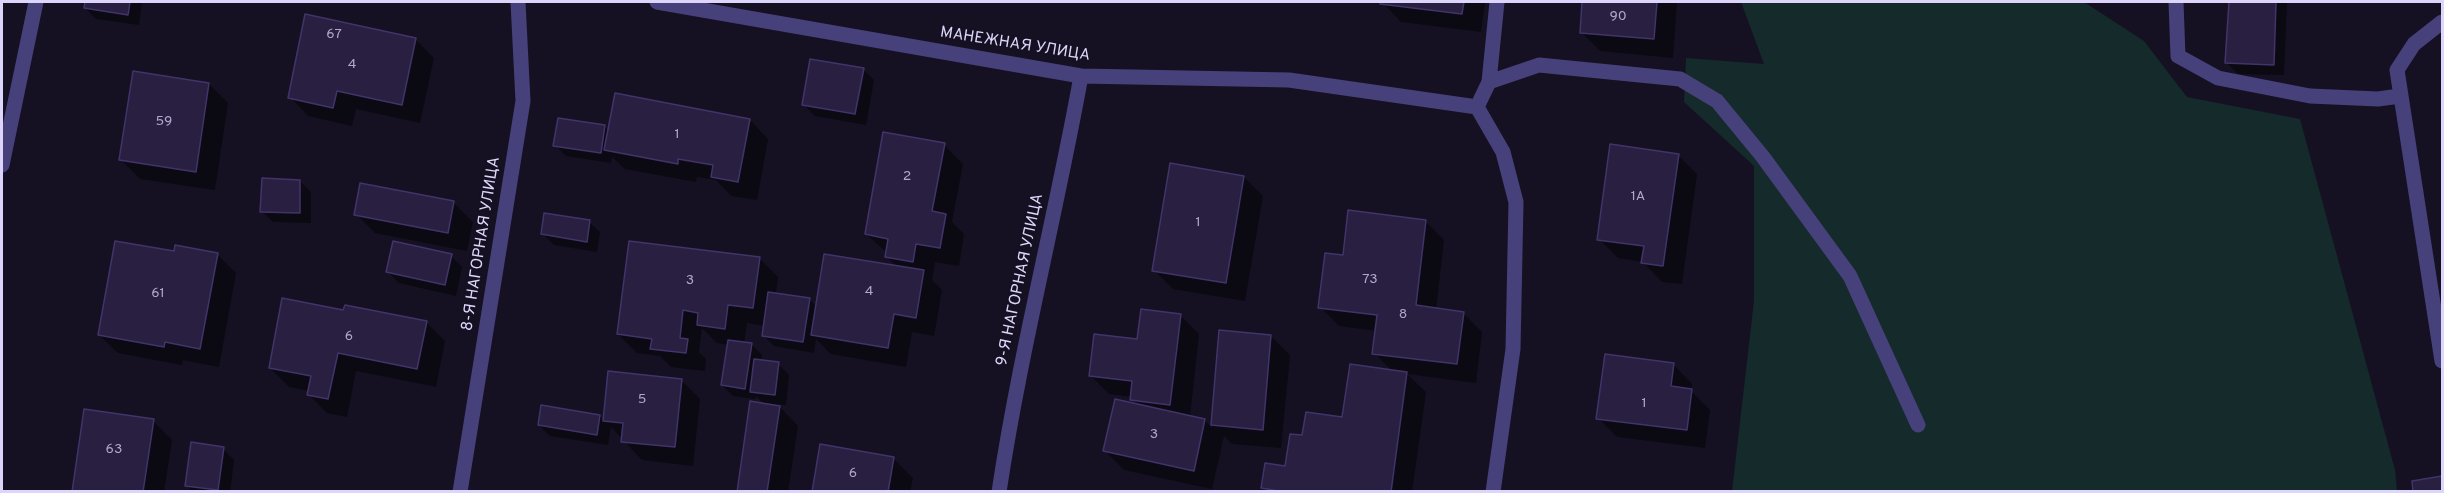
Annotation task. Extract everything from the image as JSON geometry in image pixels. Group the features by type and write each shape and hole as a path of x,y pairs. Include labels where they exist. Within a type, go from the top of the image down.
{"street":[{"path":"2,165 36,2"},
{"name":"8-Я НАГОРНАЯ УЛИЦА","path":"460,492 523,101 518,2"},
{"name":"МАНЕЖНАЯ УЛИЦА","path":"657,2 1081,76 1289,80 1476,107"},
{"path":"1493,492 1514,349 1516,202 1503,152 1476,107 1489,82 1497,2"},
{"path":"2176,2 2178,56 2218,78 2310,96 2378,99 2400,96"},
{"path":"2442,22 2414,44 2397,70 2442,361"},
{"path":"1489,82 1539,65 1680,79 1717,101 1763,157 1850,276 1918,425"},
{"name":"9-Я НАГОРНАЯ УЛИЦА","path":"999,492 1011,410 1070,141 1081,76"}],"green space":[{"path":"1741,2 2084,2 2144,41 2187,97 2300,119 2395,470 2397,491 1732,491 1754,301 1754,166 1684,102 1686,58 1764,64"}],"building":[{"path":"85,2 130,2 128,15 84,8"},
{"path":"1381,2 1464,2 1462,14 1380,4"},
{"path":"1582,2 1657,2 1654,39 1580,33"},
{"path":"2229,2 2276,2 2274,65 2225,63"},
{"path":"305,14 416,38 402,105 337,91 333,108 288,98"},
{"path":"810,59 864,68 855,114 802,105"},
{"path":"133,71 209,83 196,172 119,160"},
{"path":"615,93 750,119 738,182 711,177 713,165 678,159 678,164 604,150"},
{"path":"558,118 605,125 601,153 553,146"},
{"path":"883,132 945,143 932,211 946,214 940,248 916,244 913,262 885,257 888,239 865,234"},
{"path":"1610,144 1679,154 1663,266 1641,263 1644,246 1597,240"},
{"path":"1170,163 1244,176 1226,283 1152,271"},
{"path":"262,178 300,180 300,213 260,212"},
{"path":"360,183 454,201 448,233 354,215"},
{"path":"1348,210 1426,220 1416,305 1464,312 1457,364 1372,354 1377,315 1318,308 1325,253 1343,255"},
{"path":"544,213 590,220 587,242 541,234"},
{"path":"115,241 174,251 175,245 218,253 200,349 165,342 164,347 98,335"},
{"path":"393,241 452,254 445,285 386,272"},
{"path":"629,241 760,257 753,308 728,305 725,329 697,325 698,313 683,310 680,338 688,339 686,353 650,349 652,339 617,334"},
{"path":"824,254 924,270 916,318 894,314 888,348 811,335"},
{"path":"768,292 810,298 803,342 762,336"},
{"path":"282,298 343,310 345,305 427,321 417,369 338,353 328,399 307,395 311,376 269,368"},
{"path":"1141,309 1181,314 1170,405 1130,400 1132,381 1089,376 1094,334 1137,339"},
{"path":"1219,330 1271,335 1263,430 1211,425"},
{"path":"728,340 752,343 745,389 721,385"},
{"path":"1605,354 1674,363 1671,386 1692,389 1687,430 1596,419"},
{"path":"754,359 779,362 775,395 750,392"},
{"path":"1350,364 1407,372 1391,492 1285,492 1261,488 1265,463 1285,466 1290,434 1302,435 1306,412 1342,417"},
{"path":"608,371 682,379 675,447 621,442 623,423 603,421"},
{"path":"1115,399 1205,419 1194,471 1103,451"},
{"path":"750,401 780,406 767,492 737,492"},
{"path":"541,405 600,415 597,435 538,425"},
{"path":"84,409 154,419 143,492 72,492"},
{"path":"191,442 224,447 218,490 185,486"},
{"path":"820,444 894,457 888,492 812,492"},
{"path":"2442,476 2442,492 2413,492 2412,481"}]}
